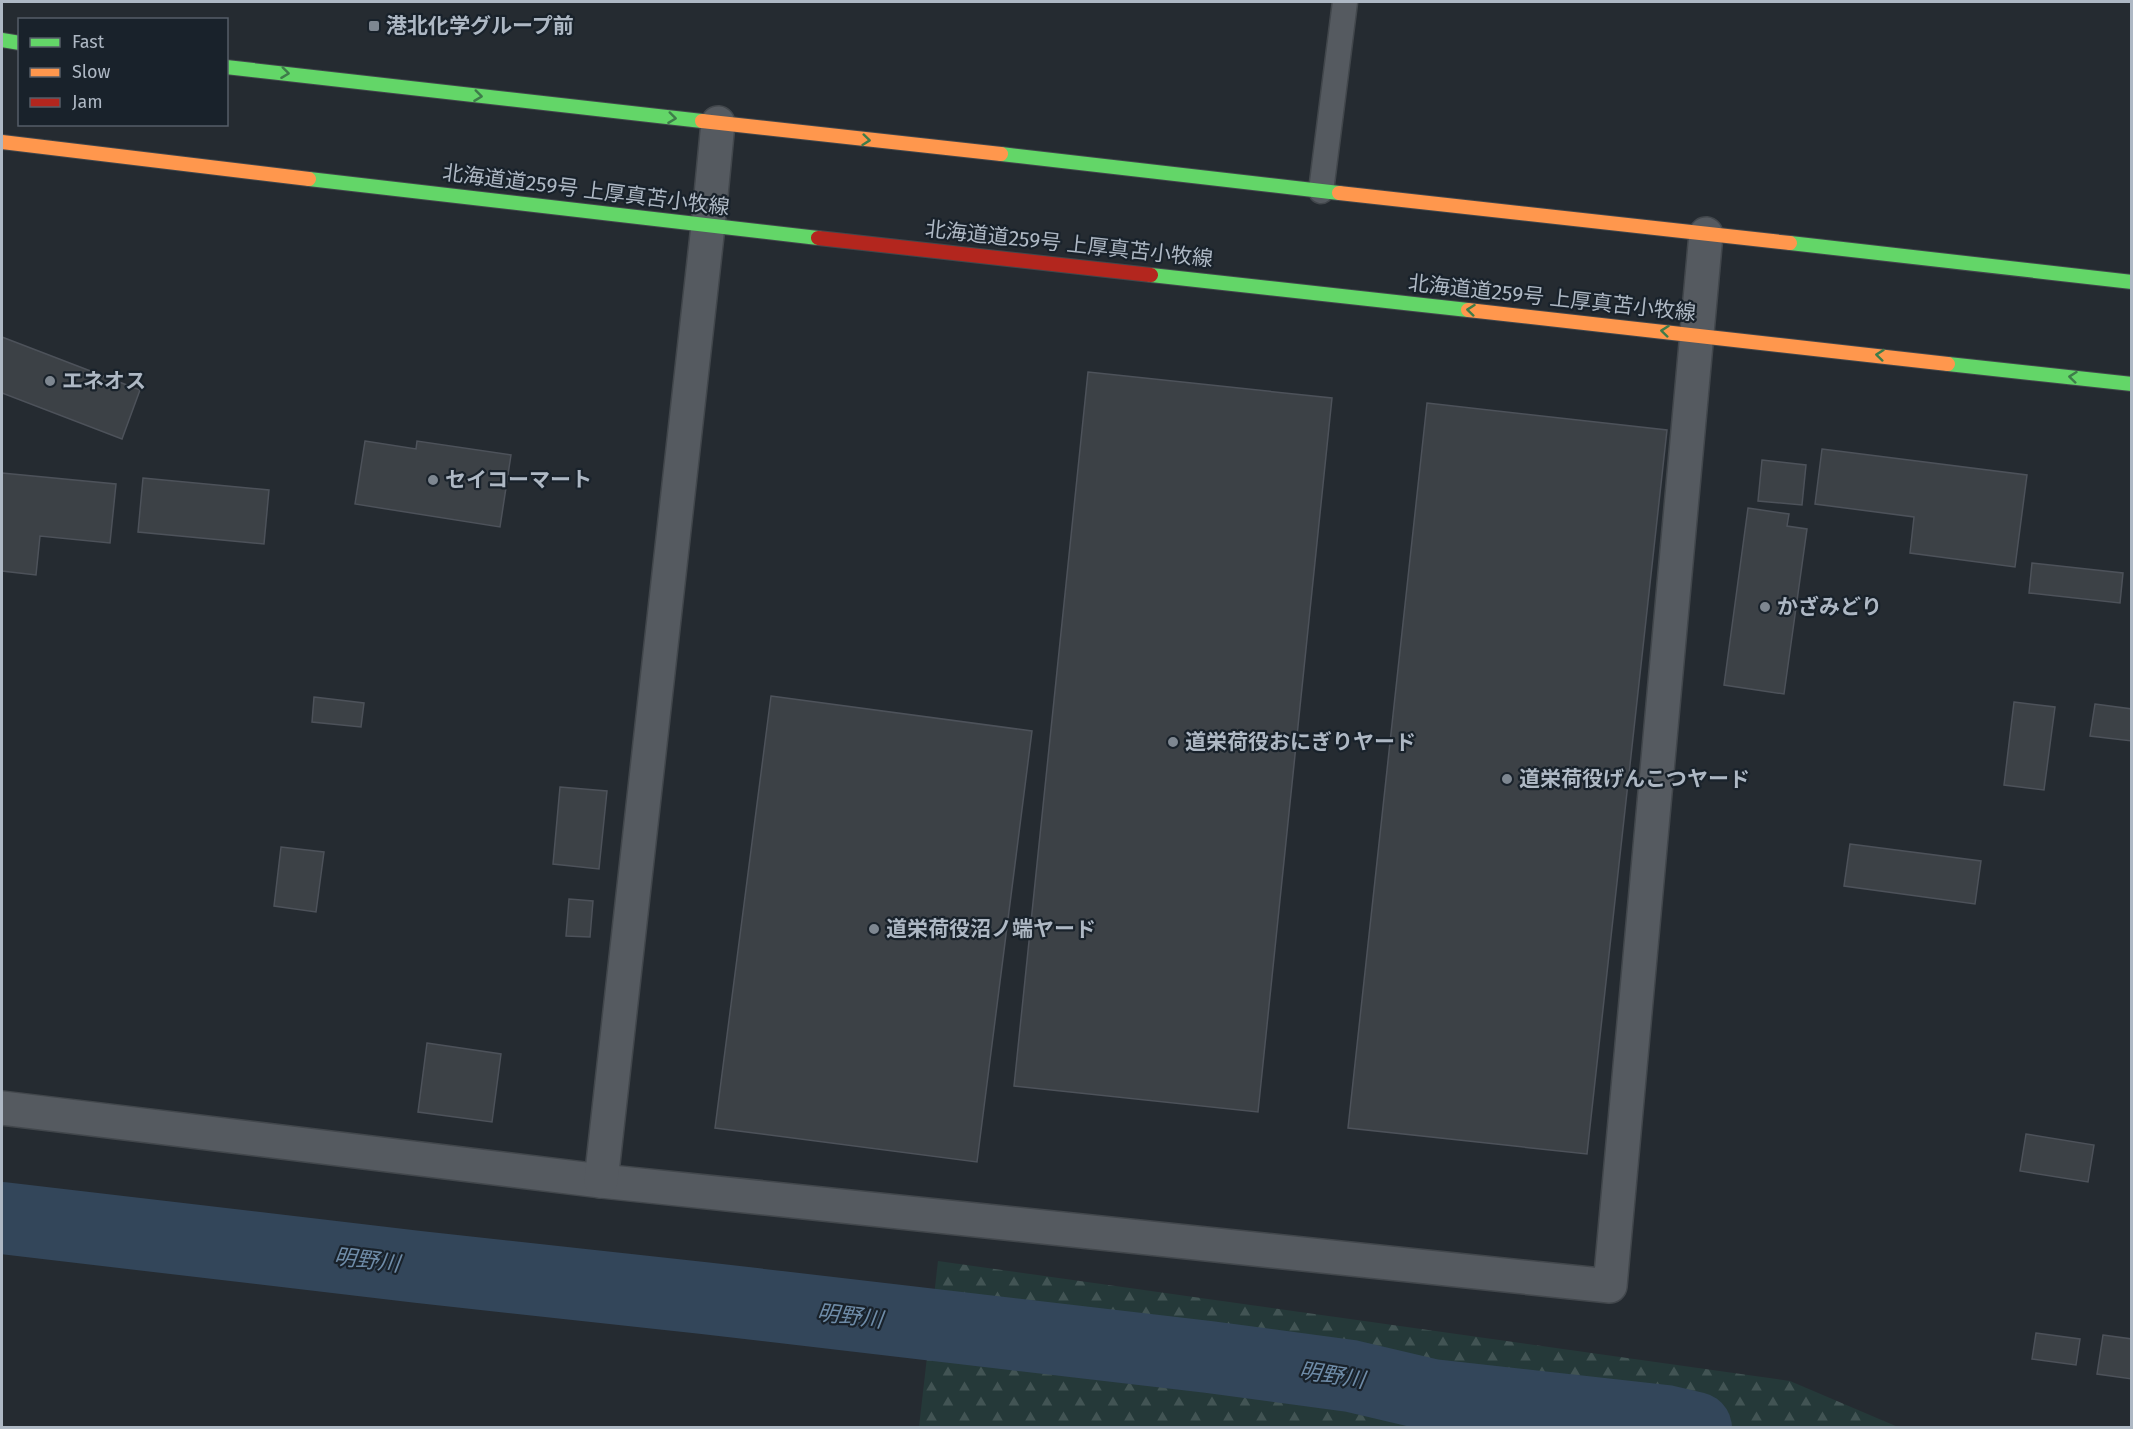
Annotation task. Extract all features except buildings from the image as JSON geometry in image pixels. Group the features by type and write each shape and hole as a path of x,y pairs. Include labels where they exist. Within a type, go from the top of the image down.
{"main road":[{"path":"2,40 18,43"},
{"path":"228,66 2132,282"},
{"name":"北海道道259号 上厚真苫小牧線","path":"2,142 708,226 2132,384"}],"street":[{"path":"601,1181 718,123"},
{"path":"2,1108 601,1181 1610,1286 1706,234"}],"lane":[{"path":"1321,191 1345,2"}],"green space":[{"path":"938,1261 1790,1381 1898,1427 919,1427"}],"waterway":[{"name":"明野川","path":"2,1218 1209,1357 1351,1376 1432,1395 1666,1421 1696,1428"}],"traffic: fast":[{"path":"2,40 18,43"},
{"path":"228,67 702,121"},
{"path":"1001,154 1339,193"},
{"path":"309,179 818,238"},
{"path":"1790,243 2132,282"},
{"path":"1151,275 1468,310"},
{"path":"1948,364 2132,384"}],"traffic: slow":[{"path":"702,121 1001,154"},
{"path":"2,142 309,179"},
{"path":"1339,193 1790,243"},
{"path":"1468,310 1948,364"}],"traffic: jam":[{"path":"818,238 1151,275"}],"place":[{"name":"港北化学グループ前","path":"374,26"},
{"name":"エネオス","path":"50,381"},
{"name":"セイコーマート","path":"433,480"},
{"name":"かざみどり","path":"1765,607"},
{"name":"道栄荷役おにぎりヤード","path":"1173,742"},
{"name":"道栄荷役げんこつヤード","path":"1507,779"},
{"name":"道栄荷役沼ノ端ヤード","path":"874,929"}]}
